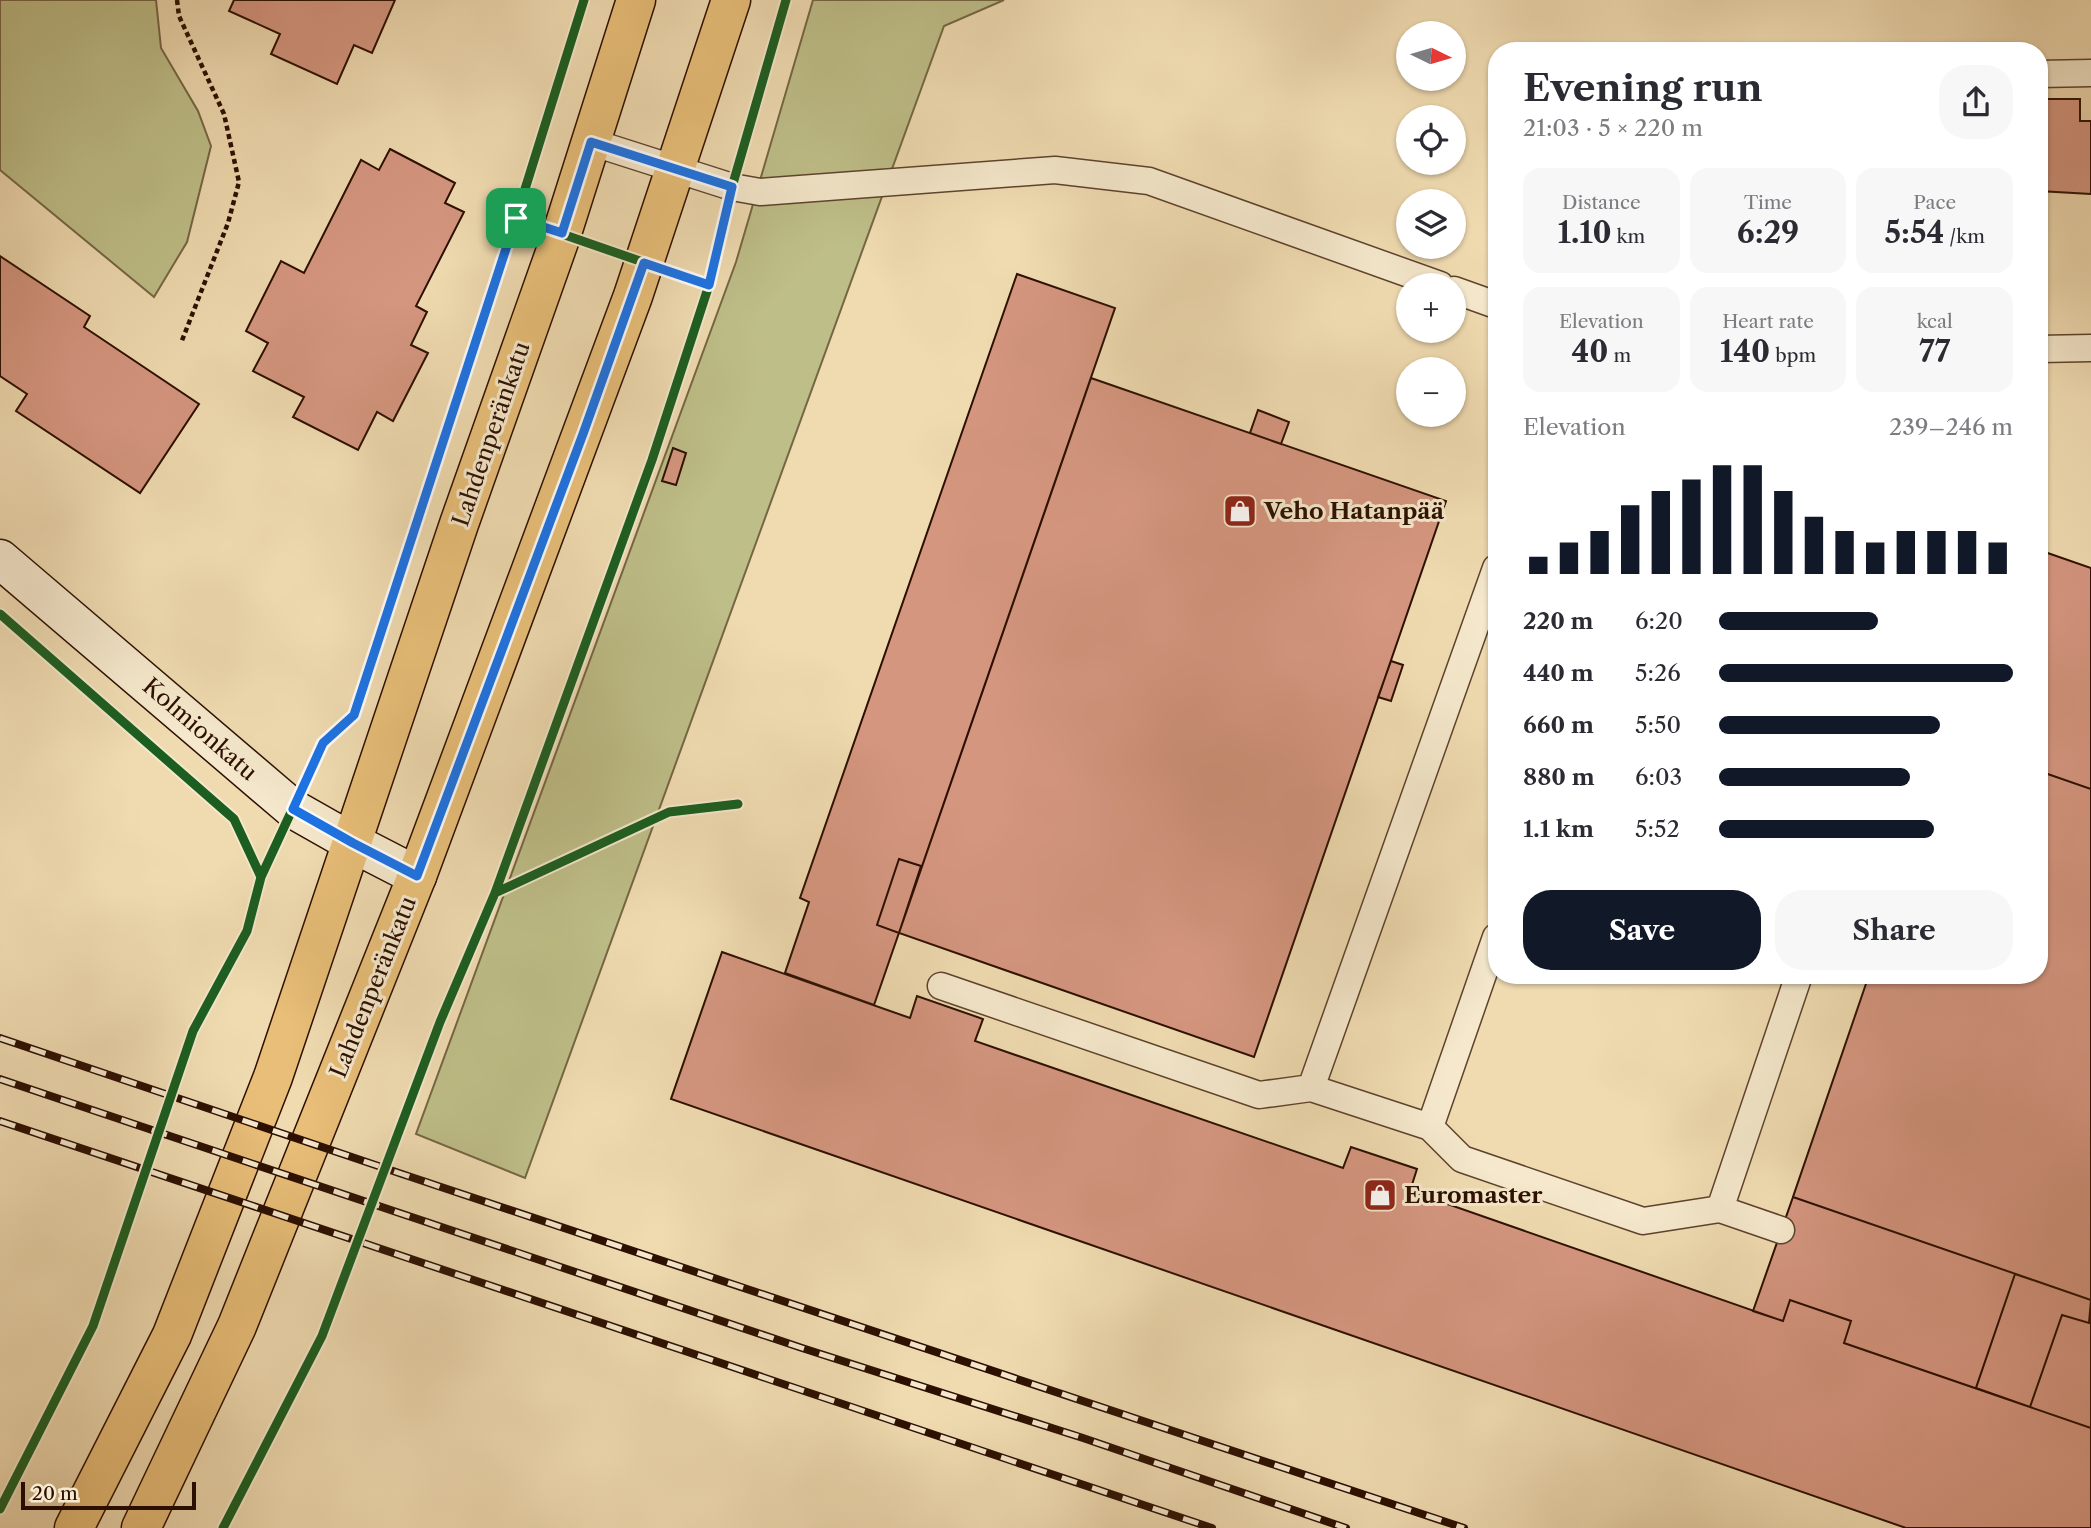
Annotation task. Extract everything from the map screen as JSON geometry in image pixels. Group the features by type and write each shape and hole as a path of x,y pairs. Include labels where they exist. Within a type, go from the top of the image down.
{"main road":[{"name":"Lahdenperänkatu","path":"74,1528 172,1335 273,1077 454,537 557,246 636,0"},
{"name":"Lahdenperänkatu","path":"141,1528 237,1326 417,876 597,397 677,169 731,0"},
{"name":"Kolmionkatu","path":"0,559 293,809 417,876"}],"lane":[{"path":"2048,74 2091,73"},
{"path":"591,142 732,187 760,192 1055,170 1149,181 1406,273"},
{"path":"1466,294 1488,302"},
{"path":"2048,349 2091,348"},
{"path":"1311,1088 1488,590"},
{"path":"1430,1127 1488,960"},
{"path":"1720,1209 1797,984"},
{"path":"941,986 1259,1095 1311,1088 1430,1127 1462,1159 1643,1221 1720,1209 1781,1230"}],"path":[{"path":"177,0 179,16 223,114 239,182 228,223 181,343"}],"green space":[{"path":"0,0 156,0 161,48 198,111 211,146 187,242 154,297 0,170"},
{"path":"813,0 1004,0 944,26 525,1178 416,1134 736,262"}],"building":[{"path":"234,0 395,0 372,53 354,45 337,84 271,54 280,34 229,11"},
{"path":"2048,99 2080,99 2080,121 2091,121 2091,194 2048,192"},
{"path":"390,149 455,183 445,203 464,212 416,306 427,312 411,345 428,353 393,421 377,412 358,450 293,417 304,397 253,371 268,343 246,331 281,261 304,273 361,160 379,170"},
{"path":"0,256 90,316 84,327 199,404 140,493 16,411 27,394 0,376"},
{"path":"1017,274 1115,308 874,1005 785,973 809,902 800,898"},
{"path":"1091,378 1446,501 1254,1057 899,933"},
{"path":"1258,410 1289,422 1281,444 1250,433"},
{"path":"673,448 686,453 676,485 662,481"},
{"path":"2048,553 2091,568 2091,789 2048,774"},
{"path":"1391,661 1403,665 1391,701 1378,697"},
{"path":"2048,774 2091,789 2091,1300 1793,1197 1866,984 2048,984"},
{"path":"899,859 921,866 899,933 877,925"},
{"path":"722,952 910,1018 917,996 983,1019 975,1041 1343,1168 1351,1147 1417,1169 1410,1191 1783,1321 1790,1300 1851,1321 1844,1343 2091,1428 2091,1528 1906,1528 671,1099"},
{"path":"1793,1197 2091,1300 2091,1428 1844,1343 1851,1321 1790,1300 1783,1321 1753,1311"},
{"path":"2015,1274 2091,1300 2089,1323 2062,1315 2030,1407 1976,1388"}],"railway":[{"path":"0,1038 1464,1528"},
{"path":"0,1079 802,1348 1083,1438 1346,1528"},
{"path":"0,1121 1212,1528"}],"cycle path":[{"path":"0,1509 93,1326 193,1031 247,931 261,877 323,743 354,715 584,0"},
{"path":"223,1528 322,1336 440,1022 495,893 652,460 709,285 732,187 786,0"},
{"path":"516,218 709,285"},
{"path":"0,614 234,819 261,877"},
{"path":"495,893 669,812 738,804"}],"place":[{"name":"Veho Hatanpää","path":"1240,511"},
{"name":"Euromaster","path":"1380,1195"}],"route":[{"path":"591,142 732,187 709,285 644,263 583,434 417,876 293,809 323,743 354,715 516,218 562,233 591,142"}]}
